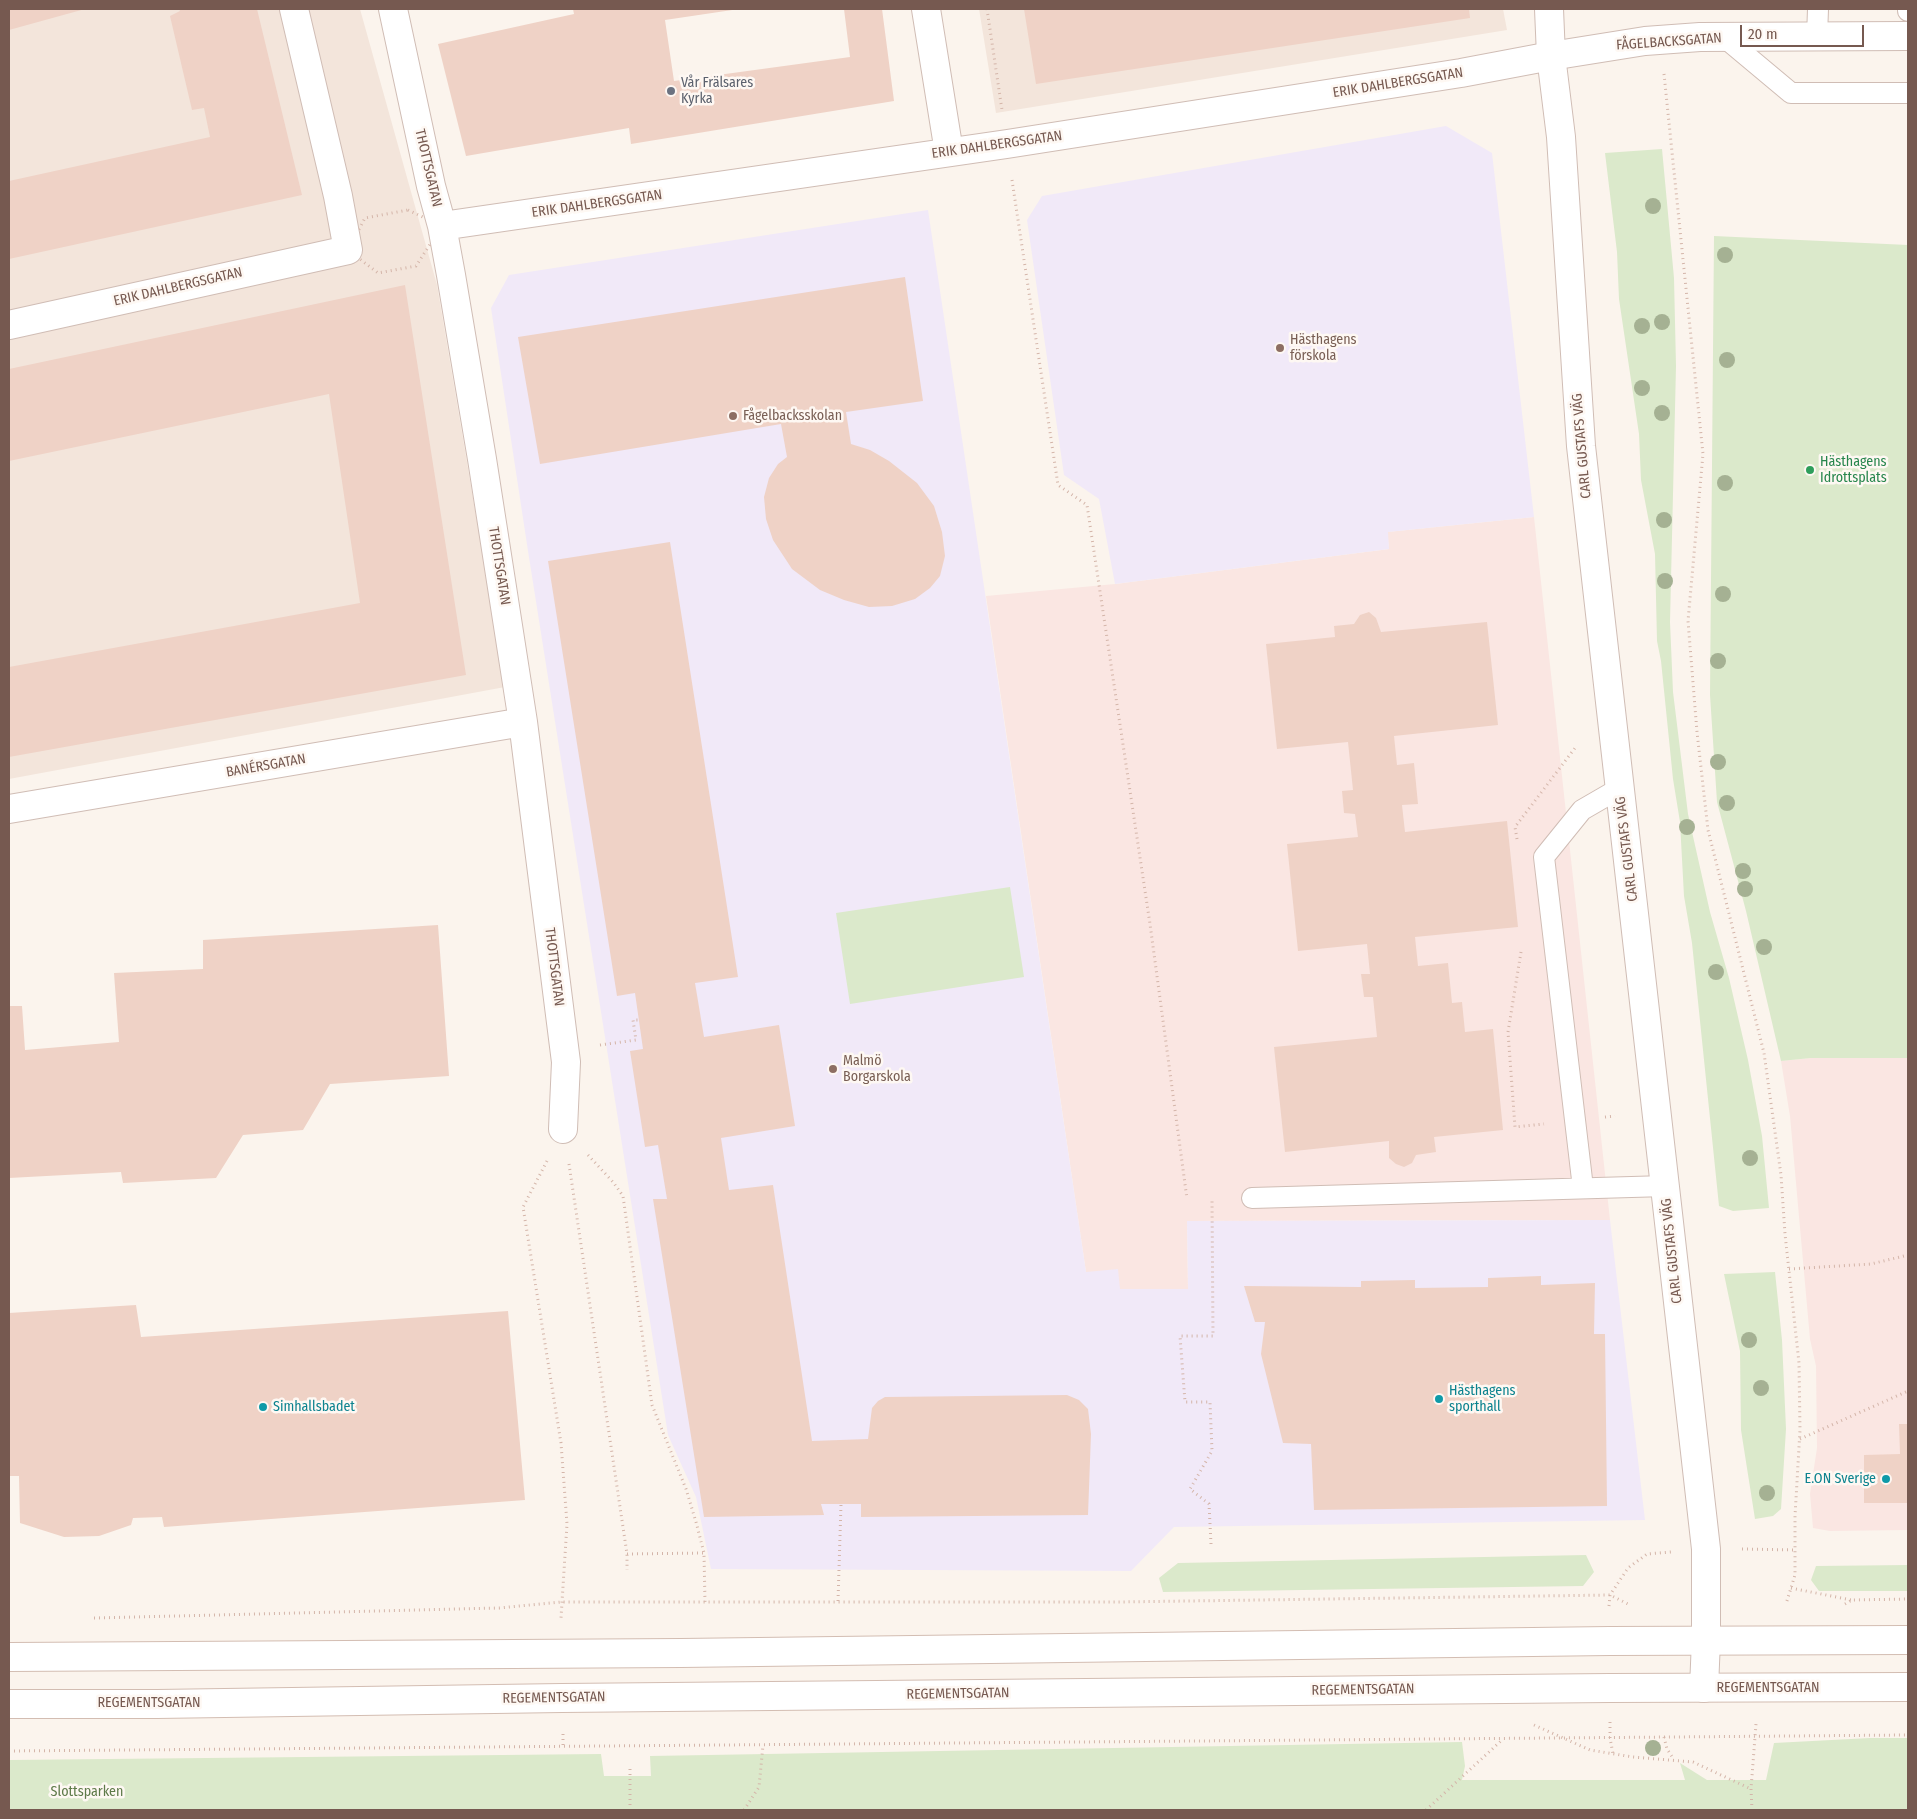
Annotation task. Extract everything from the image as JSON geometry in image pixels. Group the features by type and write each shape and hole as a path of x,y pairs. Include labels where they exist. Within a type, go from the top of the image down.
{"street":[{"path":"294,9 338,196 348,250"},
{"name":"THOTTSGATAN","path":"392,9 431,186 442,226 482,459 523,722 566,1062 563,1129"},
{"path":"926,9 949,152"},
{"name":"CARL GUSTAFS VÄG","path":"1549,9 1551,56 1561,137 1581,446 1706,1549 1704,1688"},
{"name":"FÅGELBACKSGATAN","path":"1551,56 1660,40 1700,37 1908,36"},
{"name":"ERIK DAHLBERGSGATAN","path":"442,226 1007,144 1461,73 1551,56"},
{"name":"ERIK DAHLBERGSGATAN","path":"9,325 348,250"},
{"name":"BANÉRSGATAN","path":"9,809 523,722"},
{"path":"9,1657 671,1653 1706,1640 1908,1640"},
{"name":"REGEMENTSGATAN","path":"9,1704 1704,1688 1908,1688"}],"lane":[{"path":"1818,9 1818,37"},
{"path":"1724,37 1791,94 1908,93"},
{"path":"1584,1188 1544,857 1582,810 1620,788"},
{"path":"1252,1198 1666,1186"}],"path":[{"path":"987,9 1058,485 1087,505 1148,914 1187,1199"},
{"path":"1660,40 1703,454 1688,622 1698,742 1708,830 1764,1052 1781,1175 1799,1363 1800,1439 1795,1516 1796,1550"},
{"path":"408,210 442,226 416,266 378,273 348,250 365,218 408,210"},
{"path":"599,1046 636,1040 633,1020 639,1020"},
{"path":"563,1129 613,1182 623,1196 652,1404 686,1489 704,1553 705,1602"},
{"path":"563,1129 627,1554 627,1570"},
{"path":"561,1602 567,1524 561,1443 523,1207 563,1129"},
{"path":"1211,1544 1209,1504 1190,1490 1212,1451 1210,1402 1185,1402 1180,1336 1213,1336 1212,1199"},
{"path":"1789,1269 1871,1264 1908,1255"},
{"path":"1800,1439 1908,1391"},
{"path":"838,1601 841,1504"},
{"path":"627,1554 704,1553"},
{"path":"1791,1588 1852,1600"},
{"path":"87,1618 499,1608 561,1602 1118,1602 1610,1595 1636,1607"},
{"path":"1528,1722 1590,1750 1633,1757 1693,1762 1751,1790"},
{"path":"9,1751 1503,1740 1908,1735"},
{"path":"1664,1738 1667,1749 1673,1759"},
{"path":"1426,1810 1503,1740"},
{"path":"744,1810 759,1787 763,1745"},
{"path":"1752,1810 1753,1749"},
{"path":"630,1769 630,1810"}],"shaded area":[{"path":"9,9 360,9 437,285 505,687 9,779"},
{"path":"979,9 1503,9 1507,30 996,113"},
{"name":"Hästhagens förskola","path":"1446,126 1492,153 1534,517 1388,532 1389,549 1115,584 1099,499 1064,475 1027,220 1042,196"},
{"name":"Malmö Borgarskola","path":"928,210 1086,1272 1118,1269 1120,1289 1188,1289 1187,1221 1610,1220 1645,1520 1174,1527 1131,1571 711,1569 696,1497 668,1435 491,308 509,275"},
{"path":"1534,517 1610,1220 1187,1221 1188,1289 1120,1289 1086,1272 986,596 1115,584 1389,549 1387,532"},
{"path":"1811,1058 1908,1058 1908,1530 1830,1531 1813,1528 1810,1494 1817,1448 1816,1366 1810,1339 1790,1116 1781,1061"}],"green space":[{"path":"1662,149 1674,278 1676,366 1670,622 1673,692 1688,814 1710,912 1729,978 1748,1060 1762,1136 1769,1208 1733,1211 1719,1206 1692,943 1684,896 1680,822 1673,779 1661,661 1657,641 1655,554 1641,480 1639,434 1619,299 1617,252 1605,153"},
{"name":"Hästhagens Idrottsplats","path":"1714,236 1908,245 1908,1058 1811,1058 1781,1061 1746,911 1717,802 1710,695"},
{"path":"1010,887 1024,977 850,1004 836,913"},
{"path":"1775,1272 1782,1340 1786,1429 1781,1509 1773,1516 1755,1519 1741,1430 1740,1351 1724,1274"},
{"path":"1586,1555 1594,1572 1583,1586 1163,1592 1159,1578 1178,1563"},
{"path":"1908,1565 1908,1591 1819,1591 1811,1580 1816,1566"},
{"name":"Slottsparken","path":"1908,1738 1908,1810 9,1810 9,1760 601,1754 604,1776 651,1776 650,1756 1462,1742 1465,1766 1462,1780 1685,1780 1680,1763 1707,1780 1766,1780 1774,1743"}],"building":[{"path":"9,9 85,9 9,30"},
{"path":"179,9 257,9 302,195 9,259 9,181 210,137 204,108 192,110 170,16 180,11"},
{"name":"Vår Frälsares Kyrka","path":"573,9 739,9 665,20 674,81 850,57 844,9 882,9 894,101 631,144 629,128 466,156 438,44 574,14"},
{"path":"1024,9 1469,9 1470,18 1036,84"},
{"path":"905,277 923,401 846,412 851,444 870,450 889,461 917,483 934,506 942,532 945,556 940,576 930,588 915,599 892,606 869,607 844,600 820,590 792,569 773,540 766,519 764,497 769,478 778,464 787,457 781,424 540,464 518,337"},
{"path":"405,285 466,675 9,757 9,667 360,603 329,394 9,461 9,369"},
{"path":"670,542 738,977 695,983 704,1037 779,1025 795,1126 721,1138 729,1190 773,1185 812,1441 868,1439 872,1408 885,1397 1067,1395 1079,1400 1088,1409 1091,1434 1088,1515 861,1517 861,1504 821,1504 824,1515 704,1517 653,1199 667,1199 658,1145 645,1147 630,1051 643,1049 635,993 617,996 548,561"},
{"path":"1369,612 1376,618 1381,632 1487,622 1498,725 1394,736 1397,765 1414,763 1418,804 1402,805 1405,832 1507,821 1518,927 1415,937 1418,966 1448,963 1452,1003 1462,1002 1465,1032 1493,1029 1503,1130 1434,1137 1436,1152 1416,1155 1412,1163 1404,1167 1396,1164 1389,1158 1389,1141 1285,1152 1274,1047 1377,1037 1373,997 1364,997 1361,974 1370,974 1367,944 1298,951 1287,844 1358,837 1355,814 1344,813 1342,791 1353,790 1348,742 1277,749 1266,644 1335,637 1334,626 1354,624 1360,615"},
{"path":"438,925 449,1076 330,1084 303,1130 243,1135 216,1178 123,1183 121,1172 9,1178 9,1006 22,1006 25,1050 119,1042 114,973 203,969 203,940"},
{"name":"Hästhagens sporthall","path":"1541,1276 1541,1285 1595,1283 1594,1334 1605,1334 1607,1506 1314,1510 1311,1444 1283,1443 1261,1354 1265,1322 1255,1322 1244,1286 1361,1287 1361,1281 1415,1280 1415,1288 1488,1287 1488,1278"},
{"name":"Simhallsbadet","path":"136,1305 141,1337 508,1311 525,1500 164,1527 162,1517 133,1518 131,1525 99,1536 64,1537 20,1523 19,1476 9,1476 9,1313"},
{"name":"E.ON Sverige","path":"1899,1424 1908,1424 1908,1503 1864,1503 1864,1455 1900,1454"}],"place":[{"name":"Vår Frälsares Kyrka","path":"671,91"},
{"name":"Hästhagens förskola","path":"1280,348"},
{"name":"Fågelbacksskolan","path":"733,416"},
{"name":"Hästhagens Idrottsplats","path":"1810,470"},
{"name":"Malmö Borgarskola","path":"833,1069"},
{"name":"Hästhagens sporthall","path":"1439,1399"},
{"name":"Simhallsbadet","path":"263,1407"},
{"name":"E.ON Sverige","path":"1886,1479"}]}
